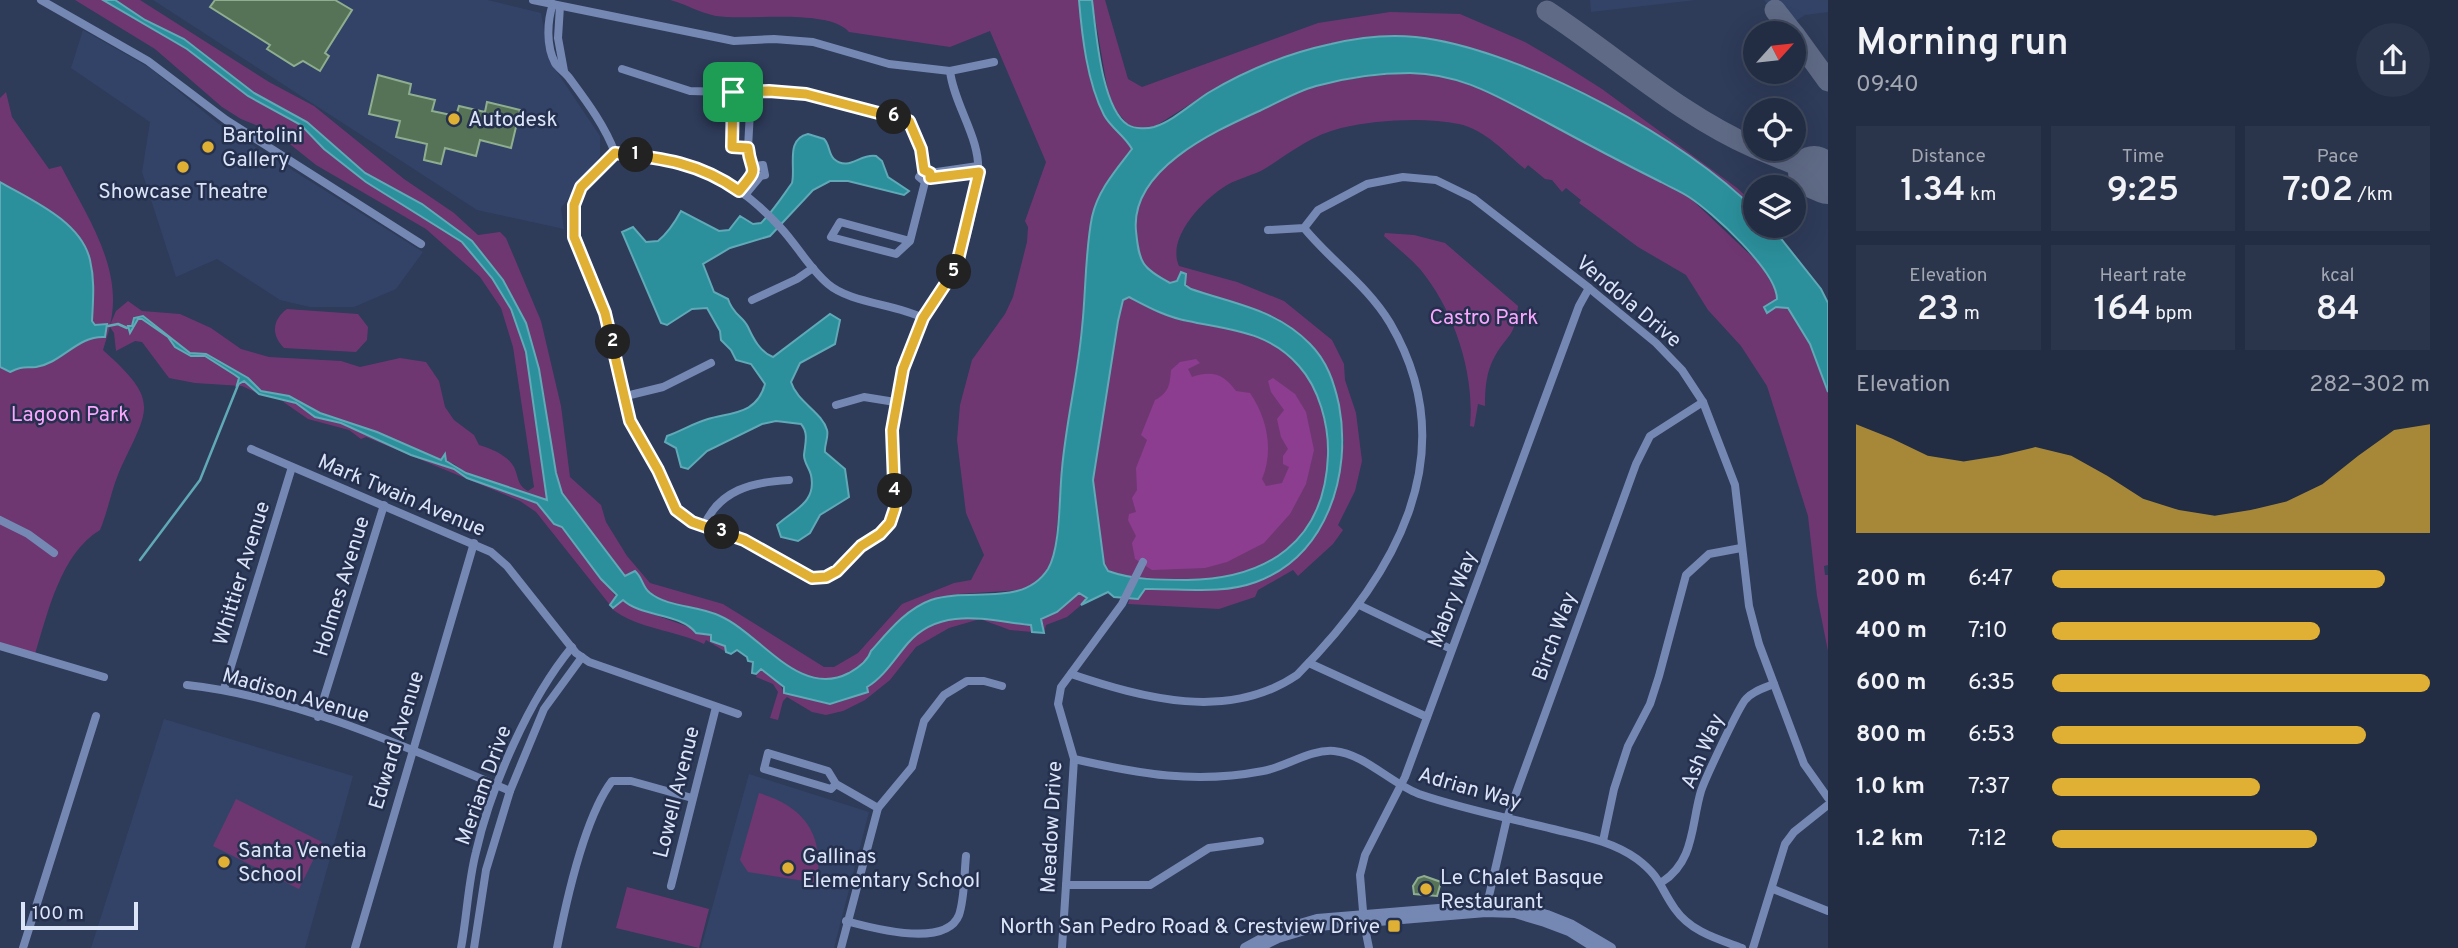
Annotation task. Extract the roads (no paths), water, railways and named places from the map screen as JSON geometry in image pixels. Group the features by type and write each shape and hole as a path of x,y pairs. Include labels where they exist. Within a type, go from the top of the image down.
{"street":[{"path":"41,0 148,61 226,120 421,244"},
{"path":"533,0 734,41 774,39 813,42 888,64 950,71 993,62"},
{"path":"556,5 564,71 609,137 615,153"},
{"path":"622,69 690,91 806,94 909,121 921,149 927,176 910,241 896,254 831,237 840,222 910,241"},
{"path":"615,153 581,187 572,221 574,237 605,313 636,436 658,470 676,510 704,526 744,540 812,578 826,577 837,571 861,546 880,534 893,516 895,402 903,369 923,318 956,268 979,169 950,71"},
{"path":"733,92 732,147 748,148"},
{"path":"742,193 756,173 748,148 751,93"},
{"path":"615,153 692,164 720,177 768,215 829,285 846,294 902,307 923,318"},
{"path":"927,176 979,169"},
{"name":"Vendola Drive","path":"1304,228 1318,210 1367,184 1403,177 1436,180 1473,198 1656,343 1682,370 1703,402 1735,485 1749,606 1774,684 1804,764 1828,798"},
{"path":"1071,674 1132,695 1167,701 1213,702 1249,696 1285,683 1309,663 1359,605 1390,560 1403,532 1416,491 1422,450 1420,419 1408,363 1389,322 1371,295 1304,228 1268,230"},
{"path":"752,300 797,279 813,268"},
{"name":"Mabry Way","path":"1370,948 1360,875 1365,855 1402,786 1579,306 1589,288"},
{"path":"626,397 663,387 711,363"},
{"path":"836,405 864,397 895,402"},
{"name":"Birch Way","path":"1487,909 1507,818 1641,452 1650,436 1660,427 1703,402"},
{"name":"Mark Twain Avenue","path":"251,449 474,543 507,566 582,657 738,714"},
{"name":"Whittier Avenue","path":"224,689 292,467"},
{"path":"704,526 710,511 724,497 761,481 789,480"},
{"name":"Holmes Avenue","path":"318,717 384,505"},
{"path":"0,520 33,536 54,554"},
{"name":"Edward Avenue","path":"355,948 411,749 474,543"},
{"path":"1603,841 1628,746 1650,704 1660,676 1686,575 1710,554 1741,548"},
{"name":"Meadow Drive","path":"1062,948 1074,759 1058,704 1060,687 1122,604 1143,562"},
{"path":"1359,605 1451,649"},
{"path":"0,646 104,677"},
{"name":"Meriam Drive","path":"461,948 475,855 498,786 533,703 546,679 572,648"},
{"name":"Meriam Drive","path":"474,948 486,870 510,791 544,709 582,657"},
{"path":"1309,663 1427,717"},
{"path":"841,948 878,808 912,767 924,721 944,695 967,681 984,681 1002,686"},
{"name":"Ash Way","path":"1662,882 1671,876 1688,851 1701,790 1738,710 1752,693 1774,684"},
{"name":"Madison Avenue","path":"187,685 224,689 318,717 411,749 510,791"},
{"name":"Lowell Avenue","path":"671,886 716,707"},
{"path":"23,948 96,716"},
{"name":"Adrian Way","path":"1074,759 1145,775 1214,778 1266,771 1320,752 1334,751 1350,755 1402,786 1452,806 1603,841 1636,858 1662,882 1674,908 1691,926 1742,948"},
{"path":"836,784 831,789 764,769 768,753 828,771 836,784 878,808"},
{"path":"557,948 600,797 612,781 631,781 692,798"},
{"path":"1753,948 1785,844 1794,832 1828,805"},
{"path":"1066,885 1150,885 1209,848 1259,841"},
{"path":"846,921 895,934 934,938 954,926 959,914 966,856"},
{"path":"1773,889 1828,911"},
{"path":"1245,948 1298,923 1516,906 1572,925 1611,948"},
{"path":"1487,909 1515,913 1545,922 1569,931 1596,948"},
{"path":"1258,948 1279,938 1318,926 1364,919"}],"waterway":[{"path":"108,326 118,324 127,328"},
{"path":"140,560 200,480 238,385"}],"place":[{"name":"Autodesk","path":"454,119"},
{"name":"Bartolini Gallery","path":"208,147"},
{"name":"Showcase Theatre","path":"183,167"},
{"name":"Santa Venetia School","path":"224,862"},
{"name":"Gallinas Elementary School","path":"788,868"},
{"name":"Le Chalet Basque Restaurant","path":"1426,889"},
{"name":"North San Pedro Road & Crestview Drive","path":"1394,926"}],"park label":[{"name":"Castro Park","path":"1484,317"},
{"name":"Lagoon Park","path":"70,414"}]}
